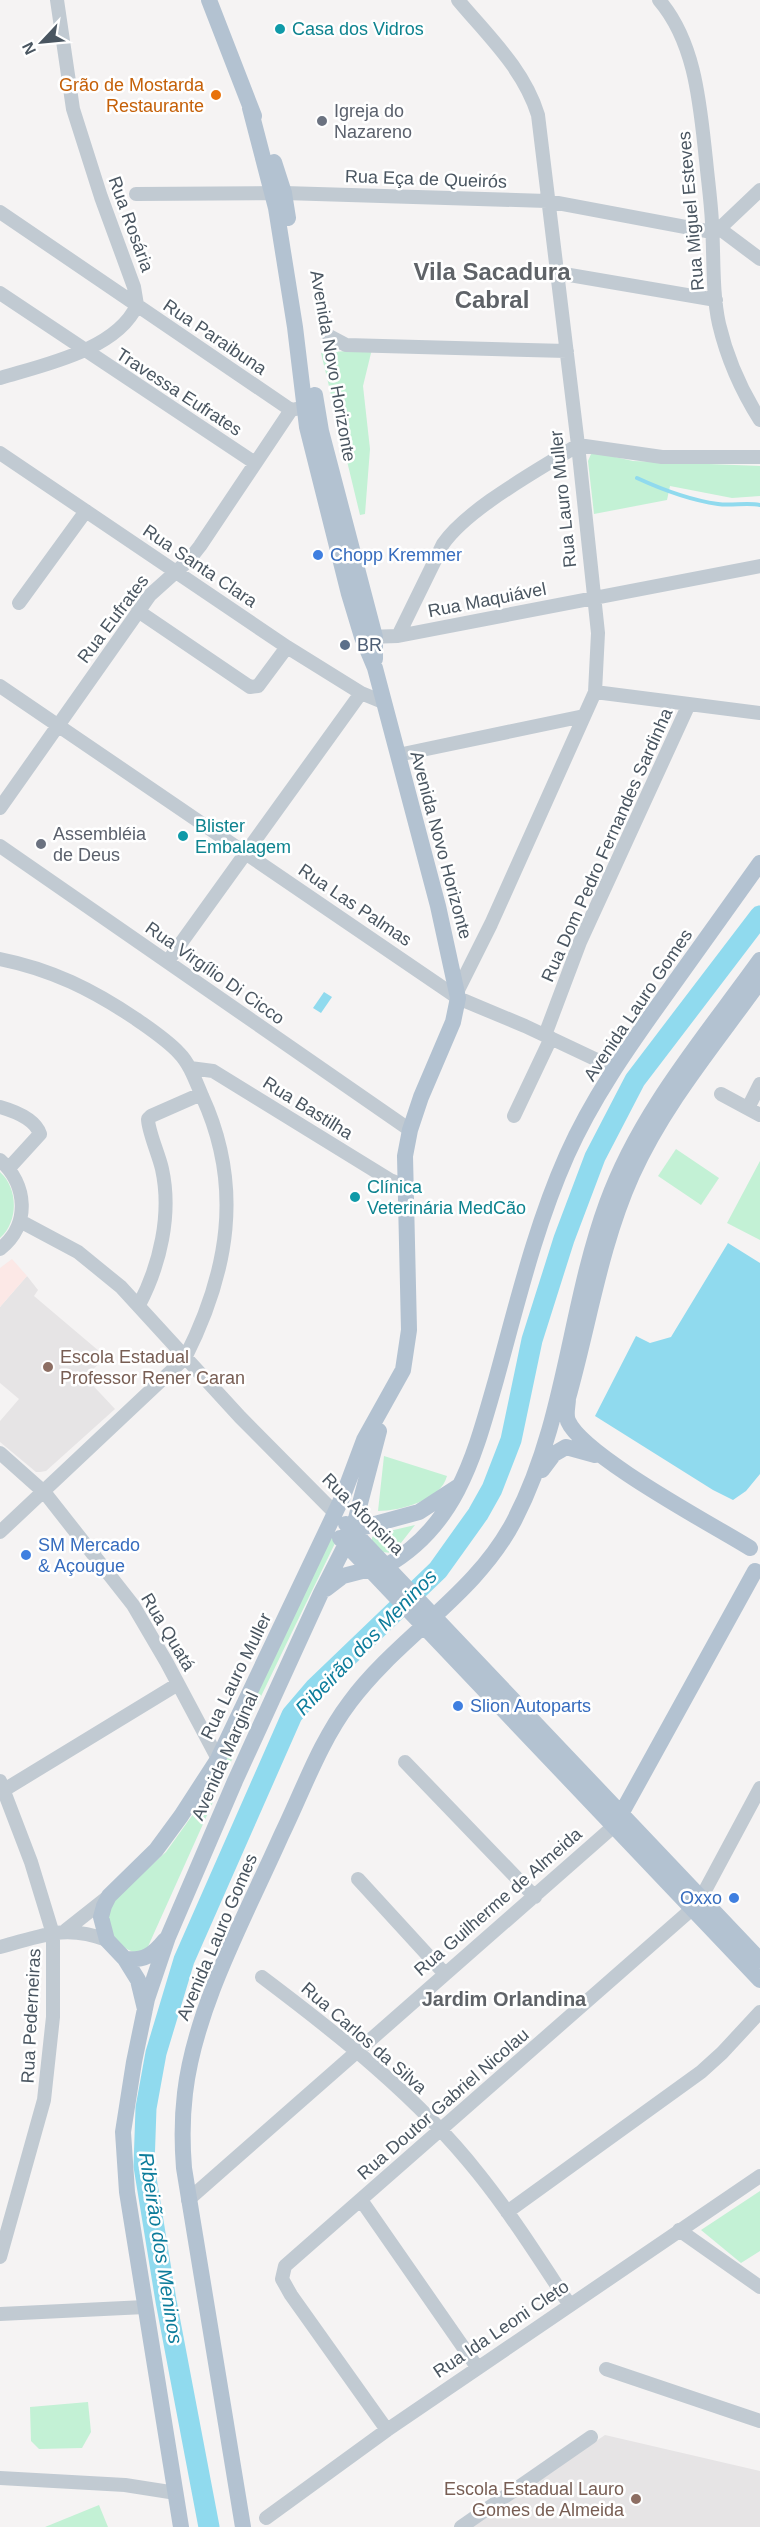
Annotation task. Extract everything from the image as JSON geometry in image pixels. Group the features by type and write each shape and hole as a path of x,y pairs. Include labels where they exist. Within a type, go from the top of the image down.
{"main road":[{"name":"Avenida Novo Horizonte","path":"209,0 250,108 278,193 321,431 375,668 438,906 457,995"},
{"name":"Avenida Novo Horizonte","path":"278,193 295,327 298,408 307,427 368,637"},
{"name":"Avenida Lauro Gomes","path":"321,1593 343,1576 378,1567 420,1542 448,1508 462,1484 483,1427 535,1240 568,1154 614,1068 760,863"},
{"name":"Avenida Lauro Gomes","path":"243,2527 188,2200 182,2133 185,2089 195,2043 218,1976 322,1745 349,1703 371,1677 425,1617 498,1547 510,1529 534,1479 555,1413 598,1232 617,1178 658,1102 760,960"},
{"path":"758,1572 747,1561 755,1546 599,1455 576,1433 567,1417 568,1398 614,1221 642,1155 668,1109 760,981"},
{"name":"Rua Lauro Muller","path":"109,1896 156,1850 182,1816 218,1759 331,1520 364,1440 403,1370 409,1330 405,1156 410,1130 421,1097 453,1022 457,995"},
{"name":"Rua Lauro Muller","path":"350,1537 364,1495 373,1449 396,1385"},
{"name":"Avenida Lauro Gomes","path":"534,1479 562,1449 570,1447 599,1455"},
{"path":"350,1537 419,1512 462,1484"},
{"name":"Rua Afonsina","path":"331,1520 350,1537 697,1903 760,1960"},
{"name":"Avenida Marginal","path":"145,2009 168,1937 235,1781 321,1593 350,1537"},
{"name":"Rua Guilherme de Almeida","path":"618,1820 758,1572"},
{"path":"109,1896 101,1917 107,1940 125,1959 138,1980 145,2009 123,2132 127,2192 181,2527"},
{"name":"Rua Afonsina","path":"697,1903 760,1980"},
{"name":"Avenida Marginal","path":"125,1959 136,1960 151,1956 168,1937"}],"street":[{"name":"Rua Rosária","path":"57,0 73,109 134,288 136,305"},
{"name":"Rua Lauro Muller","path":"457,995 595,692 598,633 592,598 578,445 558,273 547,201 541,135 532,96 508,58 458,0"},
{"name":"Rua Miguel Esteves","path":"659,0 681,35 695,81 702,119 714,228 716,300 726,350 740,386 760,420"},
{"path":"760,189 714,228 760,259"},
{"name":"Rua Eça de Queirós","path":"136,194 278,193 547,201 714,228"},
{"name":"Rua Paraibuna","path":"0,212 136,305 298,408"},
{"path":"558,273 716,300"},
{"name":"Travessa Eufrates","path":"0,293 255,463"},
{"path":"0,378 84,351 124,326 136,305"},
{"path":"329,336 346,345 567,351"},
{"name":"Rua Eufrates","path":"0,808 138,611 150,595 189,560 255,463 298,408"},
{"path":"398,636 451,533 482,508 578,445 662,457 760,457"},
{"name":"Rua Santa Clara","path":"0,453 287,647 361,693 384,702"},
{"path":"19,603 86,511"},
{"name":"Rua Maquiável","path":"368,637 398,636 760,567"},
{"path":"138,611 249,687 258,686 287,647"},
{"name":"Rua Las Palmas","path":"0,686 457,995 614,1068"},
{"path":"595,692 760,713"},
{"path":"168,961 361,693"},
{"name":"Rua Dom Pedro Fernandes Sardinha","path":"514,1116 548,1037 580,942 689,704"},
{"path":"398,755 584,716"},
{"name":"Rua Virgílio Di Cicco","path":"0,846 410,1130"},
{"path":"0,959 44,970 84,987 116,1006 180,1053 190,1068 201,1094 221,1152 226,1183 226,1231 218,1278 203,1322 185,1358 45,1493 0,1532"},
{"name":"Rua Bastilha","path":"190,1068 213,1071 390,1180 405,1186"},
{"path":"721,1094 754,1111 760,1084"},
{"path":"139,1305 153,1277 163,1236 163,1172 148,1119 201,1094"},
{"path":"0,1107 26,1118 38,1127 40,1134 4,1164 20,1187 22,1210 15,1234 0,1249"},
{"name":"Rua Afonsina","path":"20,1221 91,1261 139,1305 331,1520"},
{"name":"Rua Quatá","path":"0,1453 45,1493 133,1605 218,1759"},
{"path":"2,1785 178,1684"},
{"path":"405,1761 535,1897"},
{"name":"Rua Pederneiras","path":"0,2257 44,2100 60,1932 2,1785"},
{"name":"Rua Doutor Gabriel Nicolau","path":"387,2430 282,2279 285,2266 697,1903 760,1788"},
{"name":"Rua Guilherme de Almeida","path":"188,2200 535,1897 618,1820"},
{"path":"358,1879 445,1974"},
{"path":"60,1932 109,1896"},
{"path":"0,1947 60,1932 80,1932 107,1940"},
{"name":"Rua Carlos da Silva","path":"262,1977 357,2052 440,2130 477,2172 507,2212 569,2304"},
{"path":"507,2212 701,2072 760,2012"},
{"name":"Rua Ida Leoni Cleto","path":"266,2518 477,2367 760,2176"},
{"path":"361,2200 477,2367"},
{"path":"679,2230 760,2287"},
{"path":"0,2314 145,2307"},
{"path":"606,2368 760,2421"},
{"path":"461,2527 591,2437"},
{"path":"0,2478 125,2485 176,2493"}],"shaded area":[{"path":"12,1259 27,1276 0,1307 0,1268"},
{"name":"Escola Estadual Professor Rener Caran","path":"27,1276 38,1290 34,1296 106,1357 85,1377 115,1409 46,1471 40,1472 36,1472 0,1442 0,1421 19,1399 0,1383 0,1307"},
{"name":"Escola Estadual Lauro Gomes de Almeida","path":"605,2435 760,2471 760,2527 471,2527"}],"green space":[{"path":"372,349 363,386 370,449 365,514 360,515 321,353"},
{"path":"597,453 633,461 760,466 760,496 732,498 670,486 667,500 594,514 588,461 591,454"},
{"path":"676,1149 719,1178 701,1205 658,1176"},
{"path":"760,1161 760,1240 727,1223"},
{"path":"0,1172 10,1187 14,1205 11,1223 0,1238"},
{"path":"384,1456 447,1476 437,1492 428,1498 397,1509 378,1511"},
{"path":"415,1525 397,1548 381,1533"},
{"path":"377,1534 392,1553 382,1552 372,1541 372,1537"},
{"path":"338,1537 252,1715 146,1951 136,1952 127,1949 112,1937 107,1908 166,1852 196,1810 221,1767 331,1538"},
{"path":"760,2191 760,2251 741,2263 701,2230"},
{"path":"88,2402 91,2432 82,2448 39,2449 31,2441 30,2407"},
{"path":"99,2505 108,2527 45,2527"}],"water":[{"path":"324,992 332,997 321,1013 313,1008"},
{"path":"728,1243 760,1263 760,1474 746,1491 733,1500 713,1490 595,1416 636,1336 650,1343 671,1337"}],"waterway":[{"path":"637,478 697,500 723,504 760,505"},
{"name":"Ribeirão dos Meninos","path":"209,2527 166,2301 144,2166 146,2108 156,2053 184,1960 292,1715 315,1688 438,1570 478,1514 492,1489 511,1440 532,1340 564,1239 595,1157 635,1080 760,916"}],"place":[{"name":"Casa dos Vidros","path":"280,29"},
{"name":"Grão de Mostarda Restaurante","path":"216,95"},
{"name":"Igreja do Nazareno","path":"322,121"},
{"name":"Chopp Kremmer","path":"318,555"},
{"name":"BR","path":"345,645"},
{"name":"Blister Embalagem","path":"183,836"},
{"name":"Assembléia de Deus","path":"41,844"},
{"name":"Clínica Veterinária MedCão","path":"355,1197"},
{"name":"Escola Estadual Professor Rener Caran","path":"48,1367"},
{"name":"SM Mercado & Açougue","path":"26,1555"},
{"name":"Slion Autoparts","path":"458,1706"},
{"name":"Oxxo","path":"734,1898"},
{"name":"Escola Estadual Lauro Gomes de Almeida","path":"636,2499"}],"district":[{"name":"Vila Sacadura Cabral","path":"492,285"},
{"name":"Jardim Orlandina","path":"504,1999"}]}
